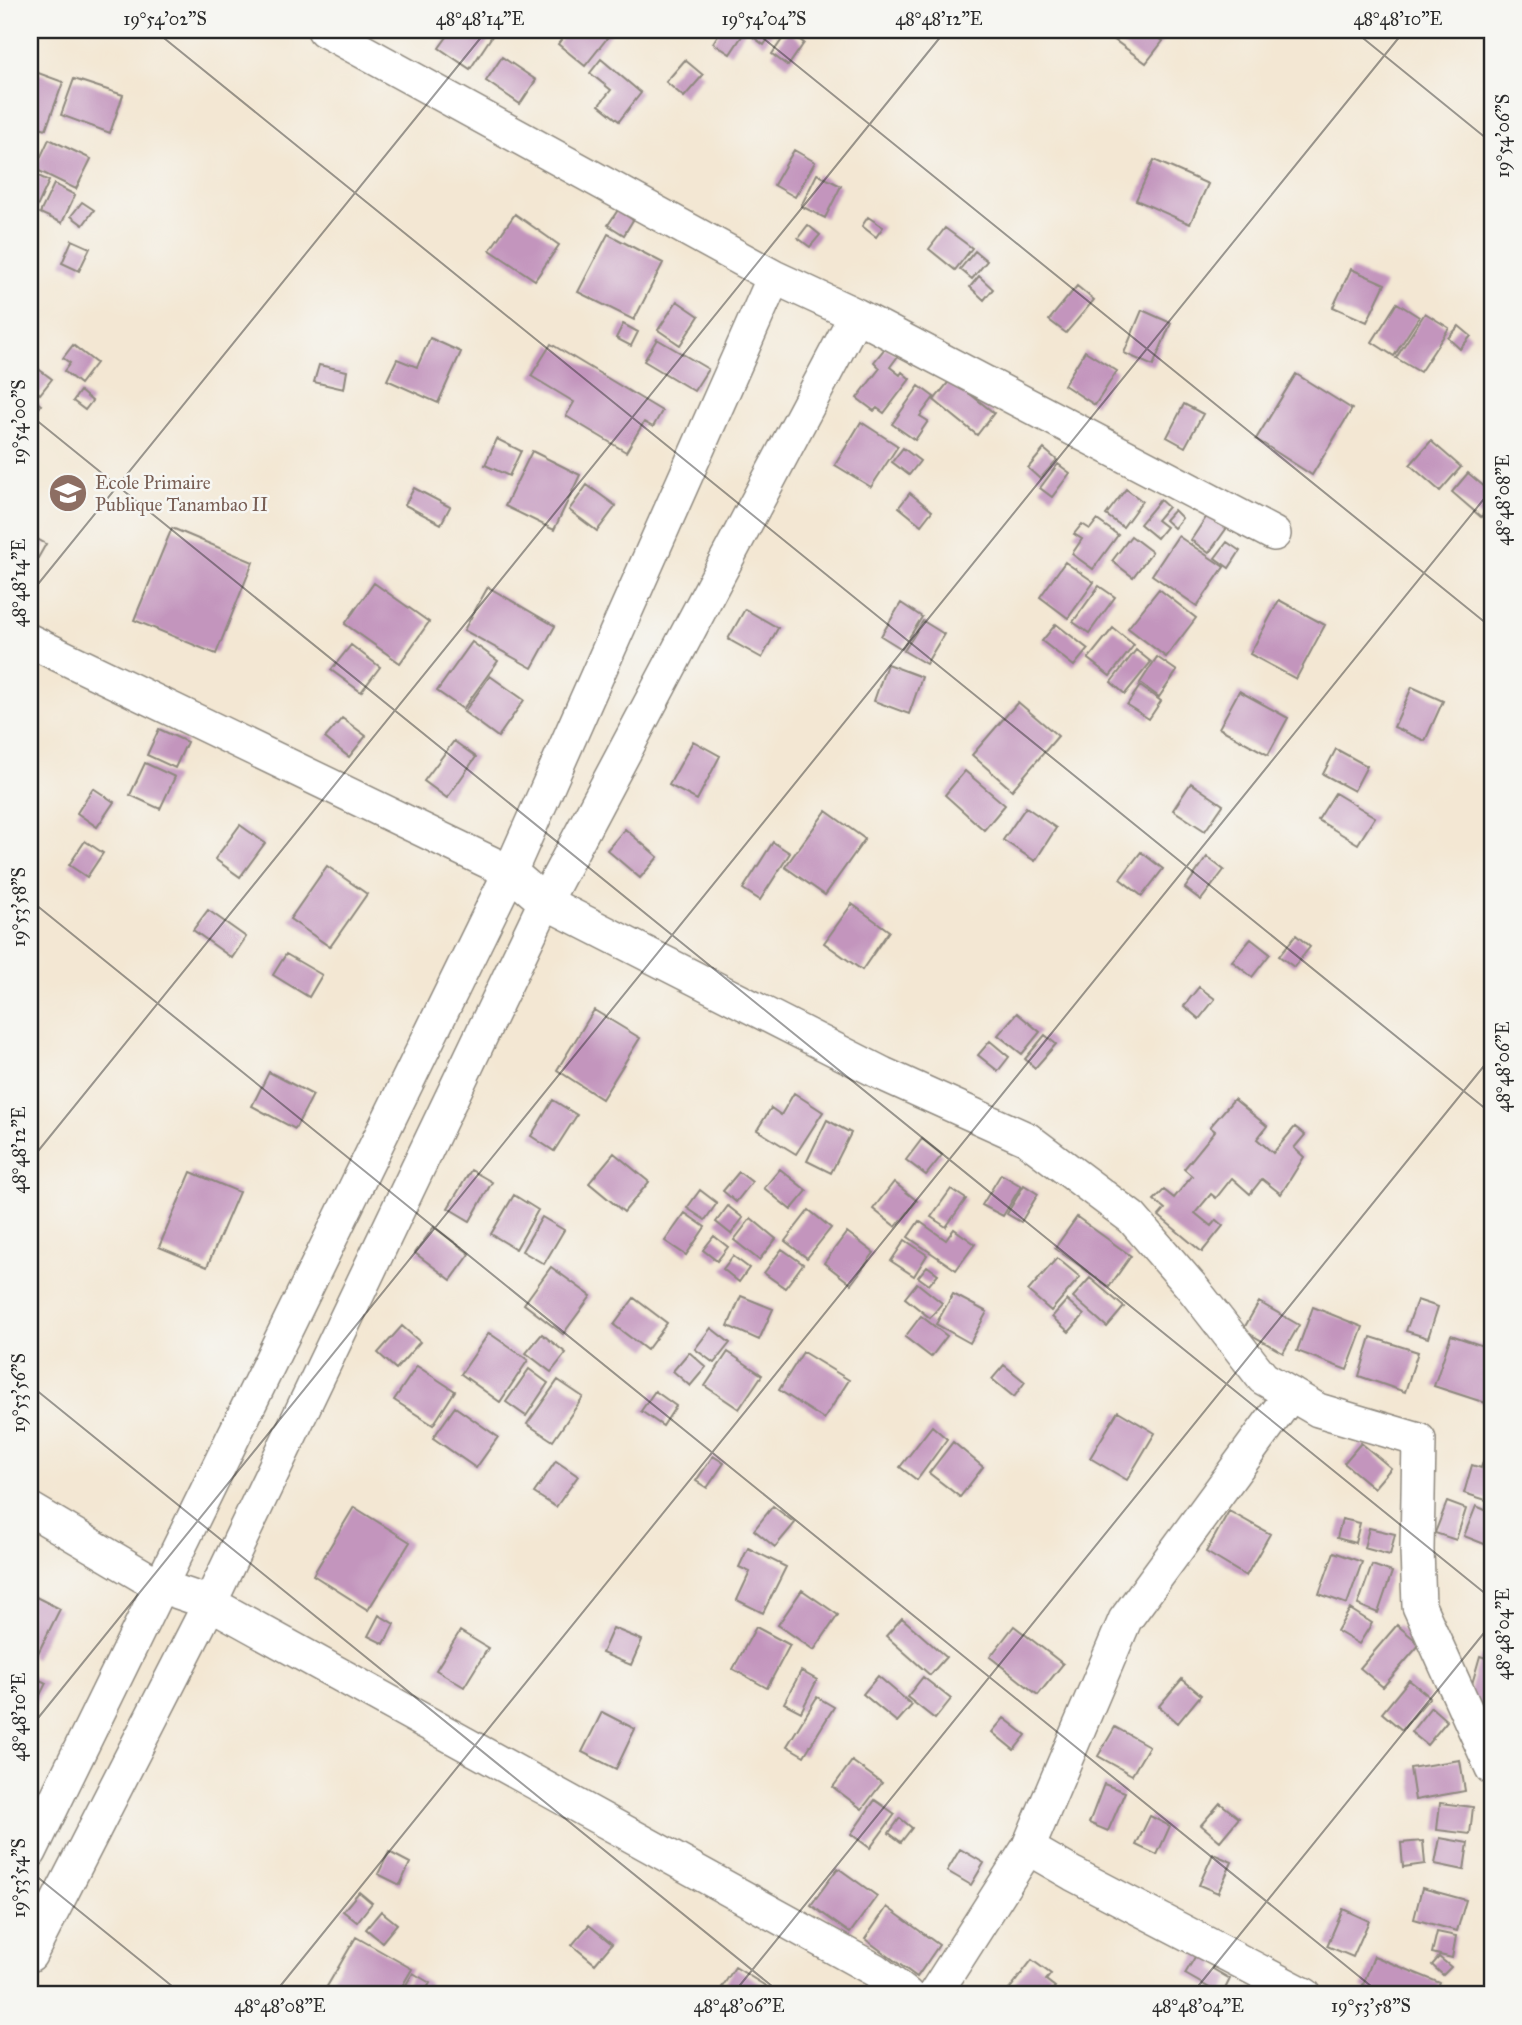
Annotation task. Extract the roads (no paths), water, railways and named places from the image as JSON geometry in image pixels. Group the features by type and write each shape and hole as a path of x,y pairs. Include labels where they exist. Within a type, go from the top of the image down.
{"street":[{"path":"324,30 774,277 856,315 1274,534"},
{"path":"30,1852 510,872 774,277"},
{"path":"30,1955 210,1603 545,902 856,315"},
{"path":"30,641 510,872 545,902 883,1074 1027,1139 1132,1218 1191,1286 1263,1378 1318,1410 1419,1440 1419,1606 1492,1768"},
{"path":"934,1995 1028,1848 1125,1620 1292,1394"},
{"path":"30,1509 160,1586 210,1603 875,1970 906,1995"},
{"path":"1028,1848 1305,1995"}],"place":[{"name":"Ecole Primaire Publique Tanambao II","path":"68,493"}]}
